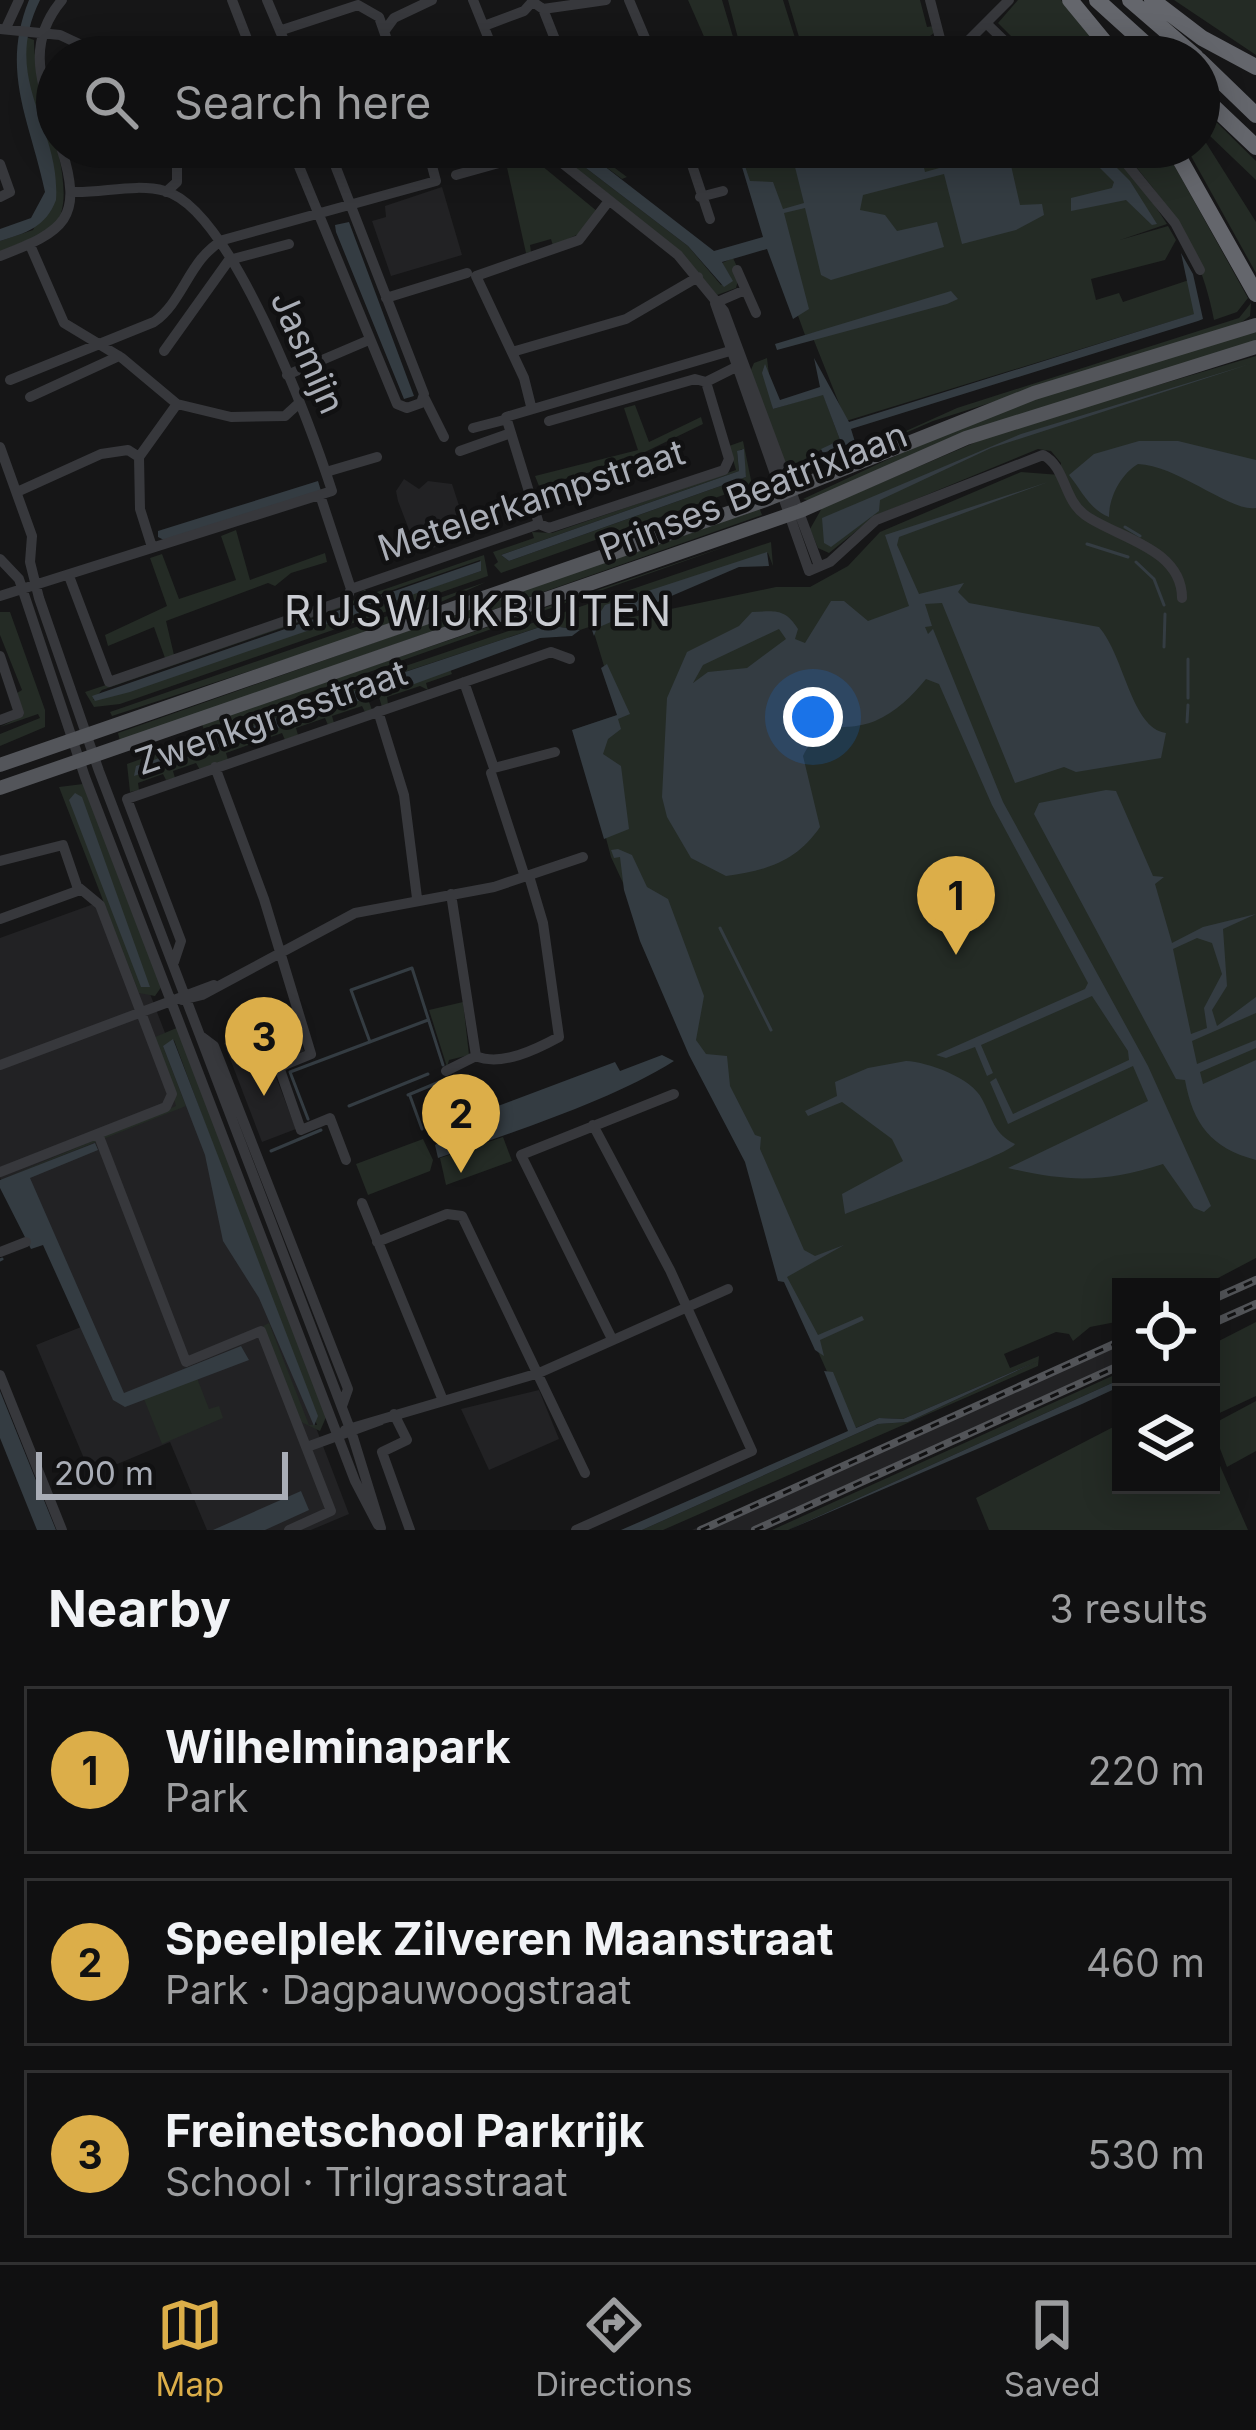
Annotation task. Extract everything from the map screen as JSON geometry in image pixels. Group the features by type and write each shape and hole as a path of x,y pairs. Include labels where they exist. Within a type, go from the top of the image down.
{"highway":[{"path":"1070,0 1100,36"},
{"path":"1096,0 1136,36"},
{"path":"1130,0 1172,36"},
{"path":"1152,0 1199,36"},
{"path":"1220,48 1256,67"},
{"path":"1220,81 1256,116"},
{"path":"1220,113 1256,147"},
{"path":"1185,168 1256,294"}],"main road":[{"name":"Prinses Beatrixlaan","path":"0,765 786,492 1012,401 1256,325"},
{"name":"Prinses Beatrixlaan","path":"0,788 794,513 967,438 1256,347"}],"street":[{"path":"19,0 6,28 51,36"},
{"path":"37,36 62,0"},
{"path":"232,0 246,36"},
{"path":"267,0 284,36"},
{"path":"473,0 488,36"},
{"path":"484,26 536,4 606,0"},
{"path":"629,0 644,36"},
{"path":"930,0 936,36"},
{"path":"969,36 1009,0"},
{"path":"386,29 394,18 426,3"},
{"path":"282,30 351,4 379,16 388,36"},
{"path":"536,4 552,36"},
{"path":"987,24 1000,36"},
{"path":"0,164 10,192 0,197"},
{"path":"0,256 61,225 73,192 67,168"},
{"path":"177,168 184,200"},
{"path":"300,168 397,404 407,408 424,399"},
{"path":"337,168 424,399 444,437"},
{"path":"10,380 163,316 201,256 223,241 436,181 433,168"},
{"path":"456,175 481,168"},
{"path":"565,168 662,241 698,277 715,303 814,568 876,520 1043,454 1057,465 1078,511 1155,553 1180,581 1182,598"},
{"path":"692,168 710,219"},
{"path":"1133,168 1200,270"},
{"path":"166,192 177,182"},
{"path":"700,196 723,191"},
{"name":"Jasmijn","path":"73,192 166,192 184,200 223,241 320,452 351,589"},
{"path":"386,298 579,240 608,202"},
{"path":"30,244 64,323 119,356 177,404 221,417 304,418"},
{"name":"Jasmijn","path":"164,351 219,269 232,259 289,244"},
{"path":"737,270 756,313"},
{"path":"471,275 512,352 531,406"},
{"path":"512,352 626,319 698,277"},
{"path":"715,303 745,290"},
{"path":"715,303 725,353 740,364"},
{"path":"287,375 369,340"},
{"path":"473,428 531,406 725,353"},
{"path":"30,397 119,356"},
{"path":"549,421 695,379 706,382 740,364"},
{"name":"Metelerkampstraat","path":"69,576 109,682 346,600 351,589 539,524 549,528 729,465 706,382"},
{"path":"17,492 101,454 133,453 177,404"},
{"path":"285,416 297,405"},
{"path":"504,420 539,524"},
{"path":"460,451 508,434"},
{"path":"0,447 32,536 35,586 80,738"},
{"path":"133,453 152,547"},
{"name":"Jasmijn","path":"326,472 377,457"},
{"path":"1,594 326,493"},
{"path":"0,559 12,568 22,590 181,997 338,1436 381,1529"},
{"path":"12,568 30,562"},
{"name":"Zwenkgrasstraat","path":"173,965 181,941 134,796 551,652 570,659"},
{"path":"0,656 19,713 0,720"},
{"path":"464,682 544,923 560,1037 514,1056 485,1060 476,1056"},
{"path":"378,712 404,795 417,898"},
{"path":"492,770 556,752"},
{"path":"87,758 200,1034 237,1155"},
{"path":"215,767 281,952 311,1054 279,1067 301,1130 330,1118 346,1160"},
{"path":"0,861 63,845 140,1011 171,1101 0,1172"},
{"path":"0,1065 214,986 345,916 527,877 583,857"},
{"path":"0,919 86,892"},
{"path":"451,894 476,1056"},
{"path":"200,1034 214,1046 348,1389 342,1407"},
{"path":"446,1071 476,1056"},
{"path":"612,1340 521,1155 674,1094"},
{"path":"576,1530 752,1451 687,1307 593,1125"},
{"path":"98,1134 186,1361 261,1331 331,1511 290,1530"},
{"path":"237,1155 250,1135"},
{"path":"362,1203 442,1398"},
{"path":"377,1242 453,1214 539,1373 585,1471"},
{"path":"261,1217 283,1257 351,1430 381,1529"},
{"path":"0,1252 26,1242"},
{"path":"283,1257 298,1264"},
{"path":"307,1448 442,1398 539,1373 728,1289"},
{"path":"0,1375 62,1530"},
{"path":"388,1416 407,1441 382,1452 410,1530"}],"shaded area":[{"path":"29,0 40,0 26,55 36,105 36,157 17,73 21,26"},
{"path":"688,0 722,0 733,36 704,36"},
{"path":"728,0 783,0 794,36 737,36"},
{"path":"788,0 920,0 927,27 934,26 935,32 930,36 799,36"},
{"path":"1018,0 1061,0 1091,36 1011,36 998,23"},
{"path":"1174,0 1256,0 1256,55"},
{"path":"26,37 34,40 36,116 24,75"},
{"path":"1220,126 1256,161 1256,180 1220,146"},
{"path":"1220,165 1256,222 1256,273 1198,168"},
{"path":"39,168 54,168 52,209 27,232 0,241 0,229 31,218 45,192"},
{"path":"51,168 61,168 61,214 51,228 0,252 0,241 33,230 56,184"},
{"path":"507,168 545,168 598,212 583,232 553,246 551,239 530,245 531,252 526,253"},
{"path":"573,168 586,168 688,246 721,285 731,278 722,263 733,258 740,273 736,288 717,295 681,252"},
{"path":"586,168 607,168 714,251 763,237 742,168 750,181 773,182 783,209 804,203 795,168 924,168 925,172 1012,168 1020,205 1042,204 1044,215 1016,230 962,244 944,174 863,195 860,210 885,215 897,231 937,222 944,247 831,280 821,275 805,208 784,213 809,309 793,319 767,249 722,262 733,281 724,287 688,246"},
{"path":"745,168 1126,168 1167,224 1120,240 1168,226 1176,240 1165,260 1091,279 1096,300 1119,293 1123,302 1189,280 1195,314 846,421 813,338 957,299 805,335"},
{"path":"1100,168 1117,168 1157,224 1152,225 1126,200 1071,211 1071,198 1112,188 1114,182"},
{"path":"1137,168 1176,168 1248,298 1237,312 1214,320 1191,248"},
{"path":"442,187 462,255 391,276 372,221 386,217 385,206"},
{"path":"349,222 414,396 404,399 336,232 335,225"},
{"path":"1181,253 1193,274 1203,319 1198,321 851,429 855,442 823,453 821,449 840,440 823,395 773,409 762,373 765,364 780,400 820,387 814,358 849,422 1194,314"},
{"path":"951,291 958,299 947,304 777,350 775,344"},
{"path":"1251,303 1250,316 1239,324 933,421 824,468 957,408 1239,318"},
{"path":"1256,330 1256,342 1012,419 810,501 803,499 981,416"},
{"path":"1256,356 1256,1258 1218,1278 1112,1278 1112,1323 1090,1327 1073,1341 1069,1334 1056,1332 1004,1354 1010,1368 1039,1356 1038,1366 663,1530 642,1530 878,1424 908,1422 1038,1361 903,1419 879,1418 853,1429 783,1274 744,1144 611,857 585,759 619,716 592,626 580,630 546,625 383,679 377,682 382,694 450,669 452,674 426,683 428,690 420,686 387,697 388,704 382,707 373,677 771,542 773,566 768,553 594,625 776,587 810,587 848,566 880,532 1021,472 1060,475 1061,463 1051,451 1038,449 875,516 829,553 818,548 810,529 822,508 997,433"},
{"path":"767,358 773,409 823,394 840,440 813,454 816,462 788,472 750,372 754,363"},
{"path":"1250,364 991,448 880,500 879,511 831,547 824,543 822,518 1021,434"},
{"path":"635,405 649,442 701,417 703,424 620,464 539,486 535,476 638,450 624,408"},
{"path":"743,441 752,485 501,573 494,565 498,562 493,552 534,538 532,532 552,533 736,470 729,446","holes":["742,449 746,477 509,561 501,555 739,471 737,452"]},
{"path":"1139,441 1178,441 1256,460 1256,508 1233,503 1170,472 1138,464 1117,487 1109,517 1102,514 1069,475 1094,454"},
{"path":"744,449 746,477 509,561 501,555 739,471 737,451"},
{"path":"404,479 419,489 428,481 452,484 469,536 418,553 396,491"},
{"path":"318,481 321,491 164,540 158,537 158,531"},
{"path":"1048,482 899,537 897,545 919,594 964,583 958,592 969,603 1099,627 1144,719 1166,733 1161,758 1076,772 1064,767 1015,783 942,603 925,604 932,626 925,627 928,634 933,629 1003,802 1148,1066 1211,1206 1204,1212 1194,1208 1163,1164 1086,1178 1008,1168 1148,1101 1133,1066 1008,1124 990,1082 996,1078 1013,1114 1129,1060 1128,1051 1092,996 981,1045 993,1073 987,1076 975,1047 946,1058 936,1055 1085,989 1088,983 992,805 939,684 926,679 883,717 826,730 811,743 803,756 820,827 801,848 779,862 726,876 691,858 667,817 662,797 667,698 687,652 739,626 752,612 784,614 798,629 795,639 805,643 831,601 844,601 868,621 909,606 885,535","holes":["779,629 786,639 747,668 708,672 693,683 703,665"]},
{"path":"759,507 762,515 120,741 118,733"},
{"path":"236,530 250,580 325,553 327,562 291,573 275,586 268,583 166,621 174,655 165,658 154,627 108,646 105,635 167,606 150,558 162,554 179,599 236,580 221,536"},
{"path":"736,543 204,730 202,724"},
{"path":"767,552 769,566 739,567 597,628 594,636 591,627 605,605"},
{"path":"484,555 488,576 120,704 94,707 85,692 351,603 365,589 368,595","holes":["480,560 481,571 93,700 102,690"]},
{"path":"481,561 481,571 130,692 95,701 92,696"},
{"path":"486,582 382,628 112,716 110,712"},
{"path":"0,612 10,612 45,710 45,727 0,746 0,734 40,718 38,714 0,727 24,715 17,693 22,690 0,635"},
{"path":"546,625 580,630 572,636 540,638 387,694 376,686 384,679"},
{"path":"607,664 630,714 618,719 621,729 608,739 603,754 621,766 629,829 604,839 572,730 617,715 601,668"},
{"path":"361,680 372,710 365,712 362,706 332,716 334,723 328,725 325,718 296,728 298,735 285,740 282,733 226,753 228,760 200,770 196,763 173,771 175,778 166,780 163,774 138,783 139,790 130,792 127,764"},
{"path":"358,690 364,699 134,776 136,766"},
{"path":"83,784 162,986 155,996 139,993 59,787"},
{"path":"1116,791 1153,876 1164,877 1155,884 1172,943 1203,927 1256,914 1223,929 1227,986 1212,1010 1217,1026 1256,997 1256,1013 1192,1041 1197,1064 1256,1040 1256,1048 1200,1072 1203,1084 1256,1060 1256,1160 1227,1149 1199,1121 1185,1080 1176,1079 1034,814 1039,803","holes":["1197,938 1212,943 1222,974 1204,1008 1207,1028 1191,1034 1173,949"]},
{"path":"75,793 82,797 150,987 141,987 69,800"},
{"path":"611,850 632,855 647,887 668,899 704,996 696,1040 706,1054 727,1056 730,1086 755,1135 761,1137 760,1149 804,1250 815,1256 844,1245 787,1277 818,1335 862,1316 864,1320 820,1340 824,1356 815,1350 784,1282 778,1281 745,1162 689,1055 640,941 624,890 620,857 614,858"},
{"path":"113,897 349,1514 311,1530 207,1530 170,1442 91,1475 36,1345 86,1325 51,1246 0,1178 0,938"},
{"path":"463,1002 469,1055 449,1060 447,1067 429,1010"},
{"path":"291,1017 304,1051 271,1064 296,1129 262,1142 224,1043"},
{"path":"179,1027 327,1415 320,1431 301,1422 263,1326 269,1323 309,1425 317,1425 174,1040 163,1046 186,1106 0,1180 176,1106 155,1037"},
{"path":"173,1039 318,1416 314,1426 259,1298 223,1241 205,1155 163,1046"},
{"path":"662,1055 674,1061 622,1089 438,1158 435,1145 498,1106 615,1062 620,1071"},
{"path":"906,1061 937,1068 969,1084 998,1130 1015,1144 845,1214 842,1194 903,1161 892,1139 842,1102 808,1116 805,1111 837,1096 835,1082 868,1068"},
{"path":"503,1137 512,1161 446,1185 440,1158"},
{"path":"423,1139 433,1160 430,1171 368,1195 356,1164"},
{"path":"95,1143 98,1150 30,1178 124,1393 241,1346 249,1360 125,1407 113,1400 43,1245 31,1249 0,1188 0,1180"},
{"path":"1256,1322 1256,1396 1220,1413 1220,1386 1220,1340"},
{"path":"1112,1342 1112,1372 763,1530 692,1530"},
{"path":"1038,1361 908,1422 878,1424 642,1530 621,1530 848,1431 824,1371 833,1372 856,1428 879,1418 903,1419"},
{"path":"1112,1376 1112,1383 788,1530 772,1530"},
{"path":"197,1378 209,1409 219,1406 223,1418 162,1444 144,1399"},
{"path":"1112,1383 1112,1390 1082,1404 788,1530"},
{"path":"539,1390 559,1439 489,1470 461,1409"},
{"path":"0,1391 56,1530 37,1530 0,1438"},
{"path":"1256,1401 1256,1451 1227,1467 1220,1449 1220,1420"},
{"path":"1112,1428 1112,1494 1220,1494 1220,1466 1248,1530 989,1530 976,1498"},
{"path":"301,1491 309,1510 265,1530 213,1530"}],"waterway":[{"path":"1125,527 1140,536"},
{"path":"1087,544 1128,557"},
{"path":"1136,562 1154,579 1164,605"},
{"path":"1164,647 1165,614"},
{"path":"1188,659 1188,698"},
{"path":"1187,722 1188,705"},
{"path":"720,928 771,1030"},
{"path":"370,1042 351,990 412,968 443,1065"},
{"path":"308,1119 290,1072 428,1020"},
{"path":"349,1106 428,1074"},
{"path":"408,1095 444,1080"},
{"path":"410,1096 422,1129"},
{"path":"271,1151 321,1130"}],"railway":[{"path":"1220,1296 1256,1280"},
{"path":"1220,1320 1256,1304"},
{"path":"701,1530 1112,1345"},
{"path":"755,1530 1112,1369"}],"place":[{"name":"Wilhelminapark","path":"956,955"},
{"name":"Freinetschool Parkrijk","path":"264,1096"},
{"name":"Speelplek Zilveren Maanstraat","path":"461,1173"}],"district":[{"name":"RIJSWIJKBUITEN","path":"479,611"}]}
